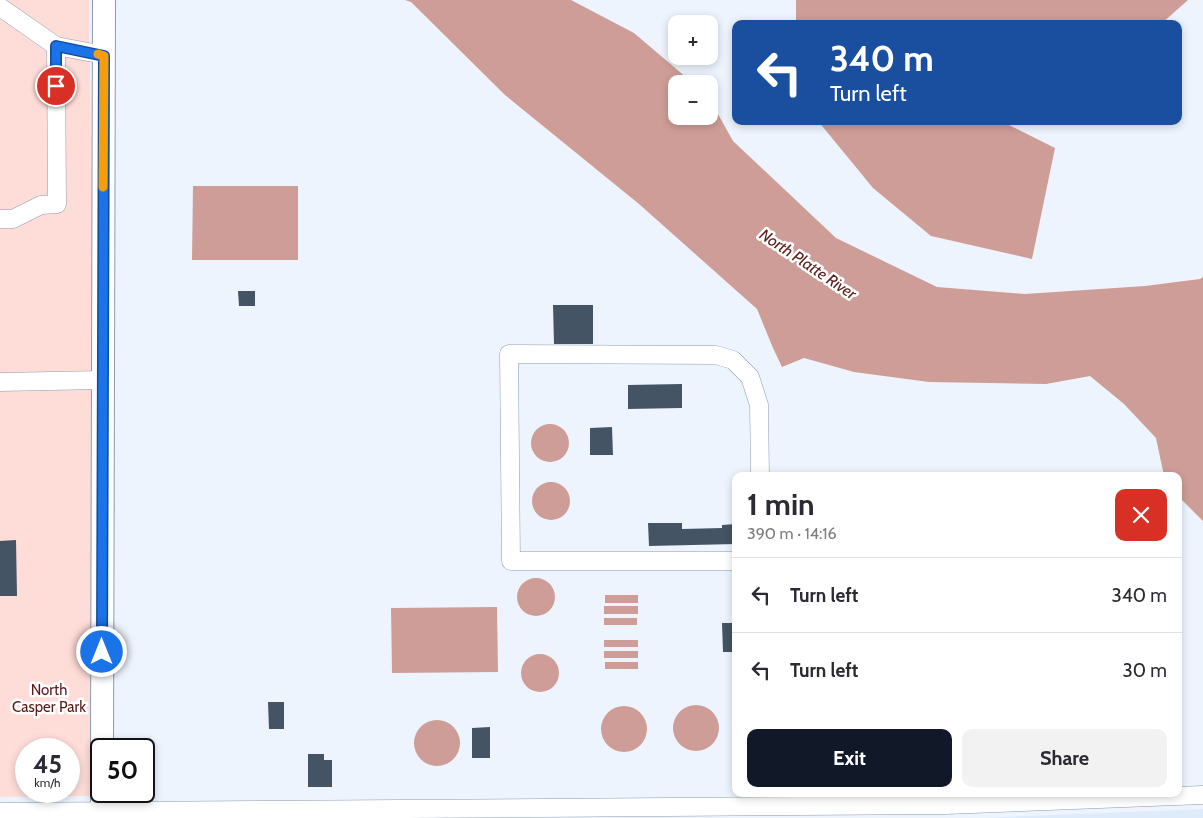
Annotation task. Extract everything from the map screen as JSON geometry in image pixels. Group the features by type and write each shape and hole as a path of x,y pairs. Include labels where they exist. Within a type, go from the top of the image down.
{"main road":[{"path":"102,738 104,0"}],"street":[{"path":"0,7 56,46 104,56"},
{"path":"0,219 13,219 41,205 57,204 56,46"},
{"path":"732,561 511,561 508,354 716,355 733,360 750,377 759,405 760,472"},
{"path":"0,382 102,380"},
{"path":"1182,796 1203,795"},
{"path":"0,812 102,807 393,813 636,812 763,800 946,811 1171,797"}],"shaded area":[{"path":"1203,809 1203,818 982,818"}],"green space":[{"name":"North Casper Park","path":"0,0 89,0 100,738 90,738 90,796 80,796 80,738 15,738 15,797 0,797"}],"water":[{"name":"North Platte River","path":"405,0 571,0 634,33 668,62 668,65 672,65 683,75 668,75 668,125 718,125 718,114 733,141 836,238 937,287 1025,294 1145,286 1200,279 1203,277 1203,521 1182,500 1182,472 1163,472 1156,438 1124,404 1090,376 1046,384 929,382 854,372 804,358 782,367 757,309 639,204 505,95 411,2"},
{"path":"796,0 1188,0 1166,20 796,20"},
{"path":"821,125 1009,125 1055,148 1032,259 931,236 873,188"},
{"path":"193,186 298,186 298,260 192,260"},
{"path":"550,424 564,429 569,443 564,457 550,462 536,457 531,443 536,429"},
{"path":"551,482 565,487 570,501 565,515 551,520 537,515 532,501 537,487"},
{"path":"536,578 550,583 555,597 550,611 536,616 522,611 517,597 522,583"},
{"path":"605,595 638,595 638,603 605,603"},
{"path":"604,606 638,606 638,614 604,614"},
{"path":"497,607 498,672 392,673 391,608"},
{"path":"604,618 637,618 637,625 604,625"},
{"path":"604,640 638,640 638,647 604,647"},
{"path":"604,651 638,651 638,658 604,658"},
{"path":"540,654 554,659 559,673 554,687 540,692 526,687 521,673 526,659"},
{"path":"605,662 638,662 638,669 605,669"},
{"path":"691,705 701,705 715,715 719,728 715,741 709,747 701,751 691,751 677,741 673,733 673,723 683,709"},
{"path":"619,706 629,706 643,716 647,729 643,742 637,748 629,752 619,752 605,742 601,734 601,724 611,710"},
{"path":"432,720 442,720 456,730 460,743 456,756 450,762 442,766 432,766 418,756 414,748 414,738 424,724"}],"building":[{"path":"238,291 255,291 255,306 239,306"},
{"path":"553,305 593,305 593,344 554,344"},
{"path":"682,384 682,408 628,409 628,385"},
{"path":"612,427 613,455 590,455 590,428"},
{"path":"648,523 682,523 682,529 722,528 722,525 732,524 732,544 649,546"},
{"path":"16,540 17,596 0,596 0,541"},
{"path":"722,623 732,623 732,652 723,652"},
{"path":"268,702 284,702 284,729 269,729"},
{"path":"490,727 490,758 472,758 472,728"},
{"path":"308,754 324,754 324,760 332,760 332,787 308,787"}],"slow traffic":[{"path":"98,54 104,56 103,187"}],"route":[{"path":"56,86 56,46 104,56 102,652"}]}
